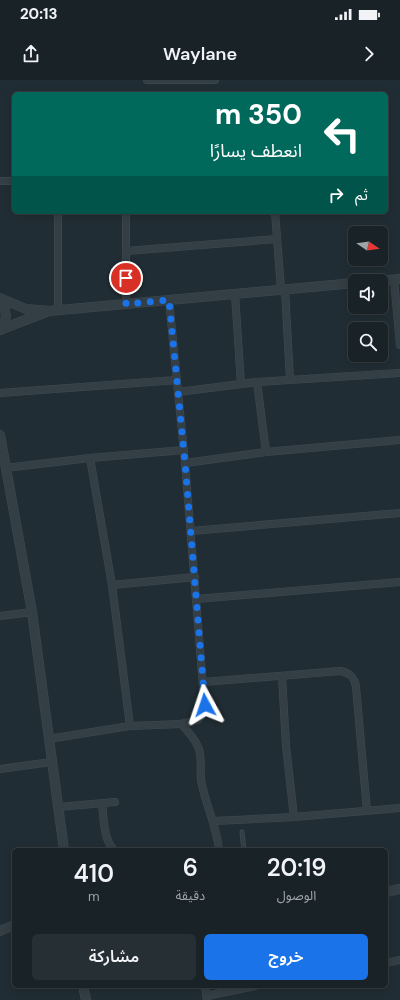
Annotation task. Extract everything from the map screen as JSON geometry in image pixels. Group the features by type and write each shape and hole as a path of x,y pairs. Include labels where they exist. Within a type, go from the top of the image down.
{"street":[{"path":"147,80 215,80"},
{"path":"0,181 12,181"},
{"path":"54,311 58,214"},
{"path":"126,214 126,304"},
{"path":"275,214 290,380"},
{"path":"126,251 277,239"},
{"path":"397,280 400,345"},
{"path":"0,299 26,309 54,311 348,284"},
{"path":"235,294 241,384"},
{"path":"0,299 6,313 1,330"},
{"path":"48,739 130,726 181,724 198,720 203,715 206,708 184,450 169,300"},
{"path":"1,330 54,311"},
{"path":"178,392 257,382 400,373"},
{"path":"0,393 177,380"},
{"path":"257,382 266,452"},
{"path":"0,436 32,612 48,739 65,847"},
{"path":"185,463 266,452 400,440"},
{"path":"5,468 90,458 184,450"},
{"path":"90,458 112,585 130,726"},
{"path":"191,531 400,513"},
{"path":"112,585 194,577"},
{"path":"196,599 400,582"},
{"path":"0,616 32,612"},
{"path":"203,682 340,671 350,674 354,680 367,811"},
{"path":"282,676 286,746 294,817"},
{"path":"181,724 193,737 200,751 201,780 207,804 214,821 219,848"},
{"path":"0,769 52,762"},
{"path":"59,807 115,802"},
{"path":"102,804 106,837 113,848"},
{"path":"214,821 294,817 400,808"},
{"path":"388,892 400,889"},
{"path":"0,931 12,926"},
{"path":"388,963 400,960"},
{"path":"83,988 86,1000"},
{"path":"204,988 206,998 247,988"}],"lane":[{"path":"242,832 244,848"}],"route":[{"path":"126,278 126,304 169,300 185,463 205,705"}]}
